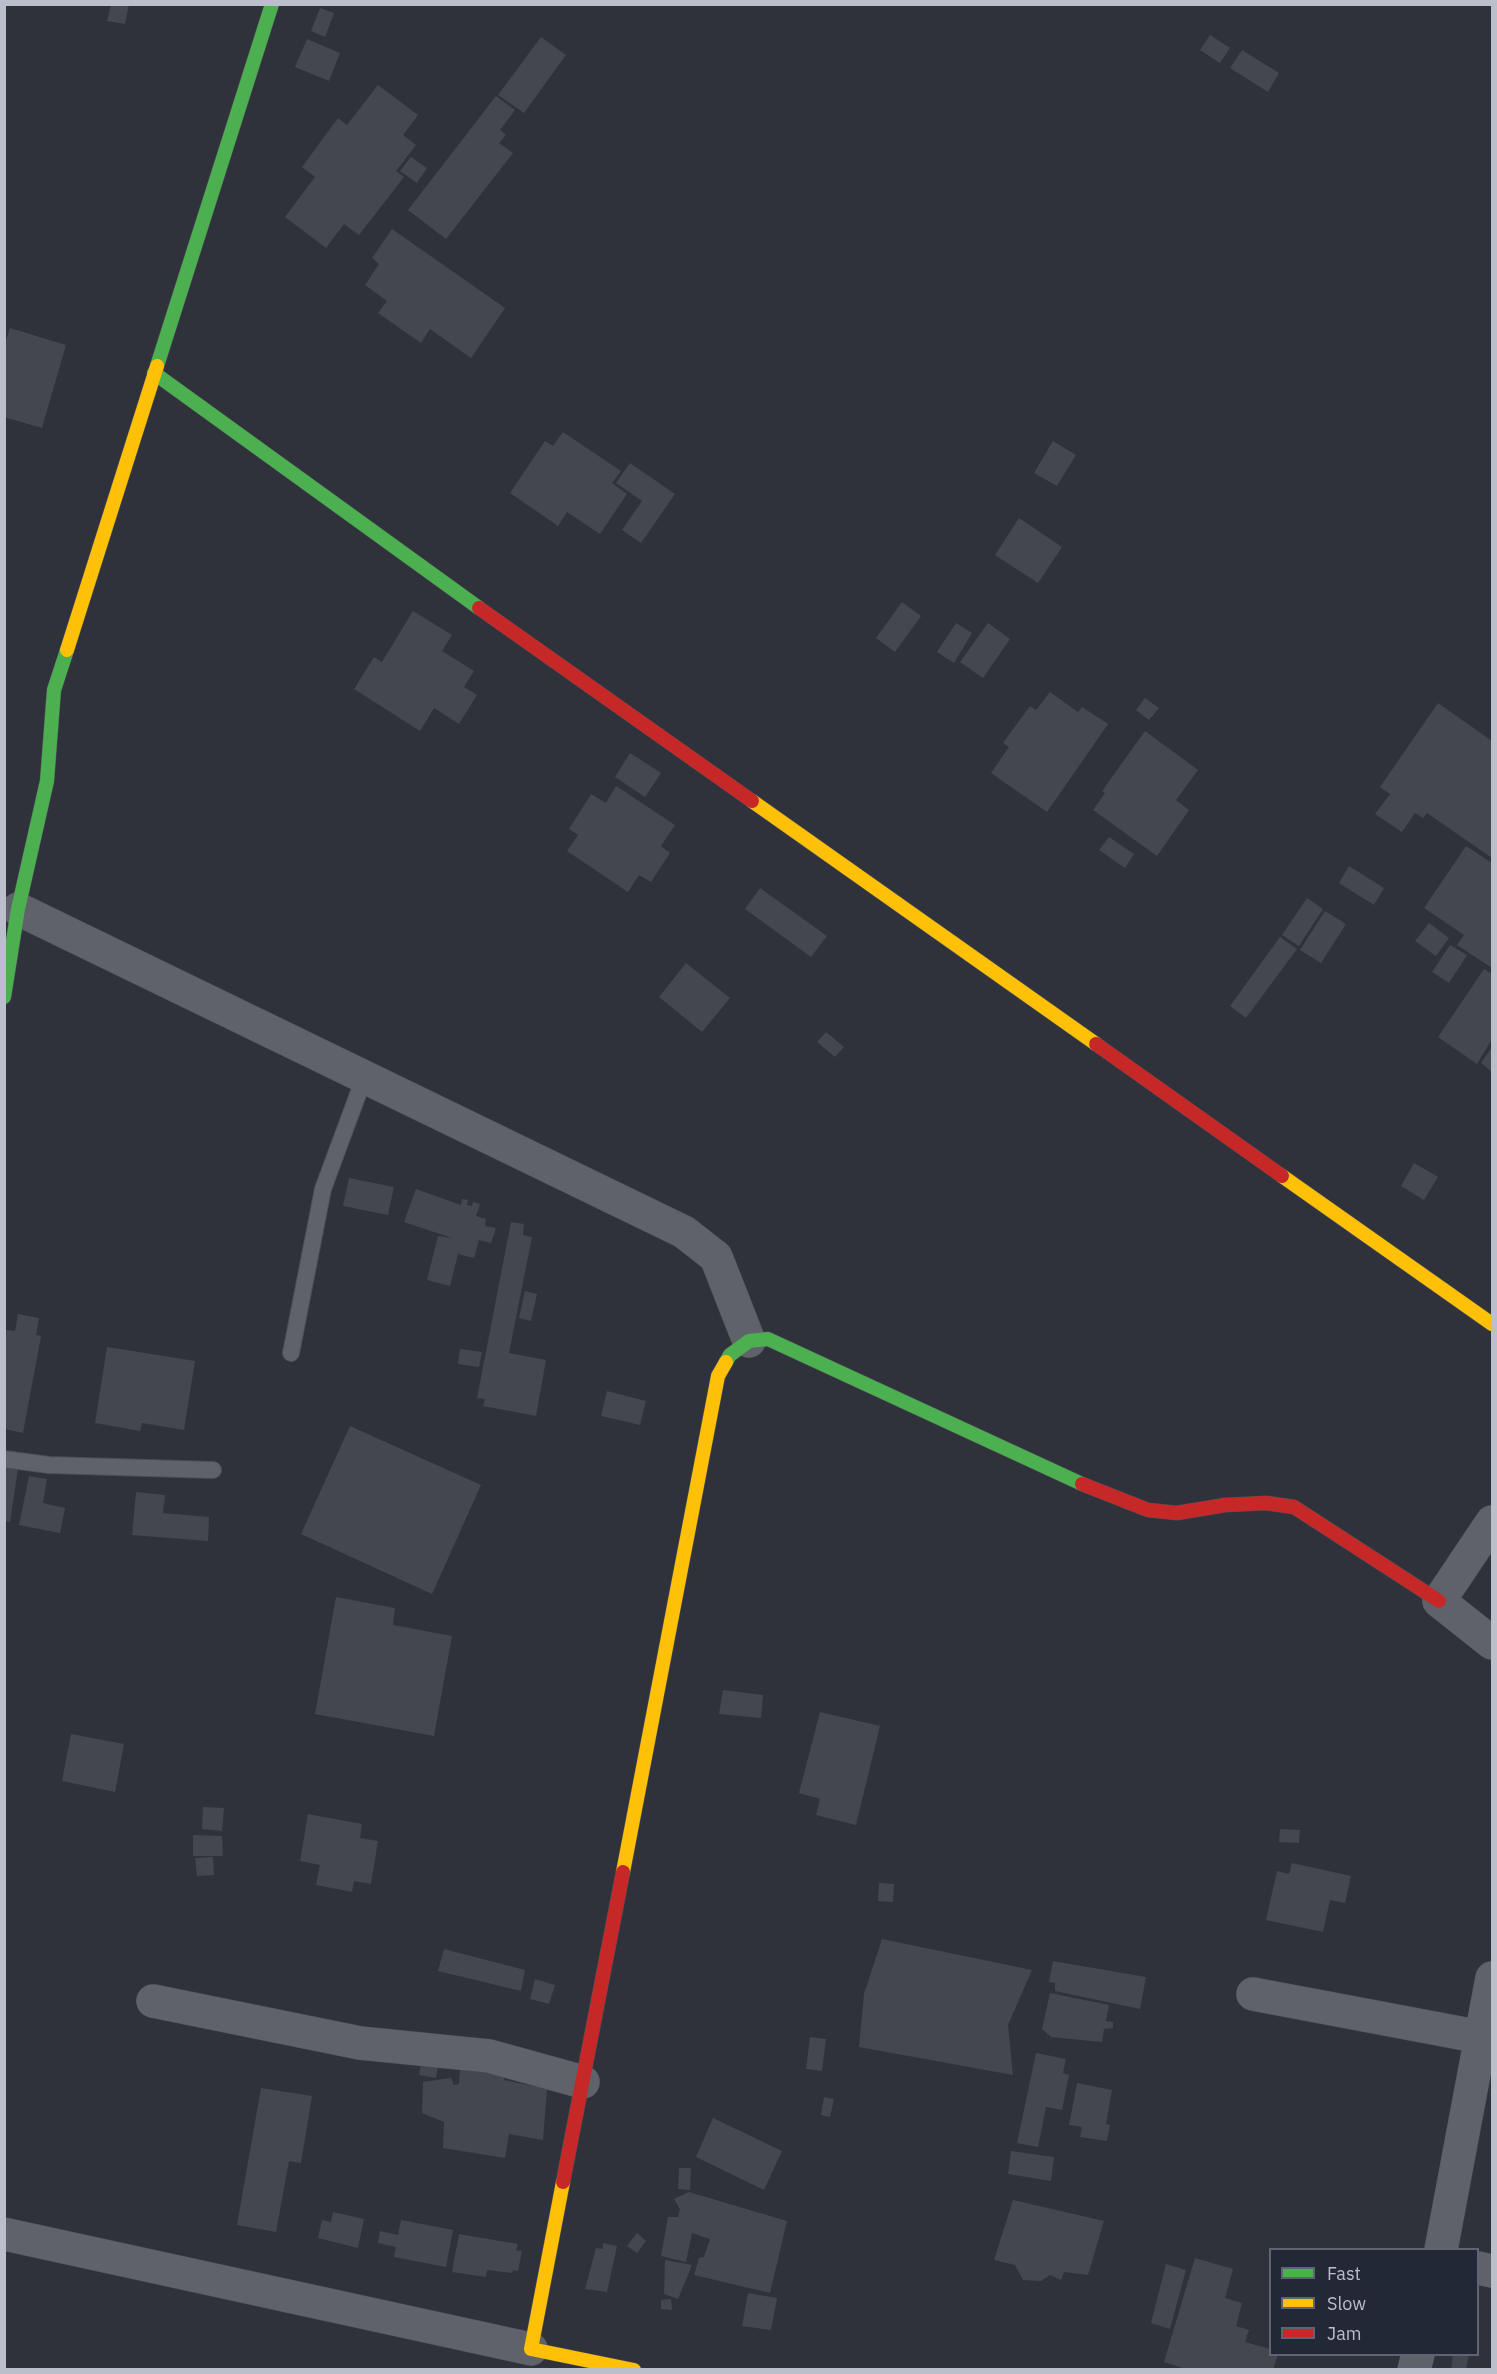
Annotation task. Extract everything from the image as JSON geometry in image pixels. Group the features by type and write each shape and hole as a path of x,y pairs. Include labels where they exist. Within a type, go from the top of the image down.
{"street":[{"path":"4,998 18,909 47,781 54,690 272,4"},
{"path":"154,373 429,572 1492,1324"},
{"path":"18,909 684,1232 716,1257 748,1341"},
{"path":"531,2349 718,1376 730,1355 748,1341 768,1339 1120,1501 1148,1510 1177,1513 1225,1505 1266,1503 1294,1508 1439,1601 1492,1643"},
{"path":"1439,1601 1492,1522"},
{"path":"1441,2248 1492,1978"},
{"path":"1253,1994 1481,2037"},
{"path":"153,2001 360,2043 489,2056 583,2082"},
{"path":"4,2234 634,2370"}],"lane":[{"path":"291,1353 323,1189 364,1078"},
{"path":"4,1459 49,1465 213,1470"}],"building":[{"path":"111,4 129,4 125,24 107,21"},
{"path":"320,8 334,13 325,37 311,31"},
{"path":"1210,35 1230,48 1220,63 1200,50"},
{"path":"541,37 566,55 524,113 498,95"},
{"path":"307,39 340,53 329,81 295,67"},
{"path":"1242,50 1279,73 1268,92 1230,68"},
{"path":"378,85 418,115 403,135 416,145 396,171 404,177 359,235 344,224 326,248 285,217 315,177 302,167 338,118 347,125"},
{"path":"496,96 515,110 500,130 506,135 499,143 513,153 446,239 408,210"},
{"path":"411,157 427,168 417,183 400,171"},
{"path":"392,229 505,308 471,358 430,329 421,343 378,313 387,301 365,285 379,264 372,258"},
{"path":"10,328 66,345 42,428 4,417 4,346"},
{"path":"563,432 621,471 612,483 627,494 600,534 567,512 558,526 510,493 545,441 553,446"},
{"path":"1053,441 1076,455 1057,486 1034,473"},
{"path":"630,463 675,494 641,543 622,530 642,501 616,483"},
{"path":"1019,518 1062,547 1038,583 995,555"},
{"path":"902,602 921,616 895,652 876,638"},
{"path":"413,611 452,635 442,651 474,671 464,687 477,695 459,724 434,708 420,731 354,689 374,657 382,662"},
{"path":"956,623 972,633 954,663 937,652"},
{"path":"988,623 1010,639 983,678 960,662"},
{"path":"1050,692 1078,712 1082,707 1108,724 1047,812 991,773 1009,747 1003,743 1030,706 1036,710"},
{"path":"1145,698 1159,708 1149,720 1136,710"},
{"path":"1438,703 1492,741 1492,858 1427,813 1423,818 1415,813 1402,832 1375,814 1390,794 1380,787"},
{"path":"1145,731 1198,770 1176,800 1189,810 1157,856 1093,810 1105,793 1102,791"},
{"path":"630,753 661,773 645,797 615,777"},
{"path":"616,786 675,825 661,846 670,853 651,882 639,875 628,892 567,851 578,835 569,829 591,794 606,803"},
{"path":"1109,837 1134,854 1125,868 1099,850"},
{"path":"1466,846 1492,863 1492,968 1457,945 1464,935 1424,908"},
{"path":"1349,866 1384,888 1374,905 1339,883"},
{"path":"760,888 827,936 811,957 745,909"},
{"path":"1307,898 1323,909 1299,946 1282,935"},
{"path":"1325,911 1346,924 1321,963 1300,950"},
{"path":"1429,923 1449,938 1436,956 1415,941"},
{"path":"1280,937 1297,949 1246,1018 1230,1006"},
{"path":"1450,945 1467,955 1449,983 1432,972"},
{"path":"686,963 730,998 702,1032 659,997"},
{"path":"1484,969 1492,974 1492,1039 1477,1064 1438,1037"},
{"path":"826,1032 844,1047 835,1057 817,1042"},
{"path":"1492,1047 1492,1072 1481,1063"},
{"path":"1414,1163 1438,1177 1424,1200 1401,1186"},
{"path":"349,1178 394,1187 388,1215 343,1206"},
{"path":"416,1189 461,1205 462,1199 468,1200 467,1205 472,1206 473,1202 480,1204 476,1216 486,1219 485,1226 496,1228 491,1243 479,1240 474,1258 458,1254 450,1286 427,1280 438,1236 452,1238 404,1222"},
{"path":"511,1222 524,1224 523,1235 532,1237 509,1353 546,1360 536,1416 483,1406 485,1399 477,1398"},
{"path":"525,1291 537,1294 531,1321 519,1318"},
{"path":"18,1314 39,1318 36,1335 41,1336 23,1433 4,1429 4,1341 6,1330 15,1331"},
{"path":"107,1347 195,1361 184,1430 142,1423 140,1431 95,1423"},
{"path":"460,1349 482,1352 479,1367 458,1364"},
{"path":"607,1391 646,1401 640,1425 601,1416"},
{"path":"350,1426 481,1485 432,1594 301,1534"},
{"path":"4,1467 18,1469 10,1522 4,1521"},
{"path":"29,1476 47,1479 43,1503 65,1508 60,1533 19,1525"},
{"path":"136,1492 165,1495 163,1513 209,1517 208,1541 132,1535"},
{"path":"336,1597 395,1608 393,1625 452,1636 434,1736 315,1714"},
{"path":"723,1690 763,1695 761,1718 719,1714"},
{"path":"820,1712 880,1726 856,1825 816,1815 820,1799 799,1793"},
{"path":"71,1734 124,1744 115,1792 62,1781"},
{"path":"203,1807 224,1808 222,1831 202,1829"},
{"path":"308,1814 362,1824 360,1838 378,1841 371,1884 354,1881 352,1892 316,1885 320,1865 300,1861"},
{"path":"1280,1829 1300,1830 1299,1843 1279,1842"},
{"path":"193,1835 222,1836 223,1856 193,1856"},
{"path":"213,1857 214,1875 197,1876 195,1858"},
{"path":"1292,1863 1351,1876 1345,1903 1330,1900 1323,1932 1266,1920 1277,1871 1289,1874"},
{"path":"879,1883 894,1884 893,1902 878,1901"},
{"path":"882,1939 1032,1970 1008,2025 1013,2075 859,2047 864,1994"},
{"path":"444,1949 525,1970 521,1991 438,1971"},
{"path":"1053,1961 1146,1977 1140,2009 1055,1991 1055,1983 1049,1982"},
{"path":"535,1979 555,1985 549,2004 530,1999"},
{"path":"1050,1993 1109,2005 1106,2021 1113,2022 1113,2028 1104,2029 1102,2042 1051,2037 1042,2029"},
{"path":"810,2037 826,2039 822,2071 806,2069"},
{"path":"1036,2053 1066,2059 1063,2073 1069,2075 1062,2110 1046,2107 1038,2147 1017,2143"},
{"path":"422,2056 439,2059 436,2078 419,2075"},
{"path":"460,2070 504,2072 504,2080 547,2089 543,2140 509,2134 505,2158 443,2148 444,2122 422,2113 423,2082 451,2078 454,2085 459,2084"},
{"path":"1077,2083 1112,2090 1106,2124 1110,2125 1107,2141 1080,2137 1082,2127 1069,2125"},
{"path":"261,2088 312,2096 301,2163 289,2161 276,2232 237,2225"},
{"path":"824,2097 834,2099 830,2117 821,2115"},
{"path":"713,2118 782,2151 764,2190 696,2157"},
{"path":"1011,2151 1054,2157 1051,2181 1008,2174"},
{"path":"679,2168 691,2168 690,2190 678,2189"},
{"path":"689,2192 787,2221 770,2293 694,2275 699,2258 704,2257 710,2239 692,2233 686,2262 661,2256 668,2217 678,2217 680,2209 674,2199"},
{"path":"1013,2200 1104,2221 1088,2275 1064,2272 1061,2280 1050,2275 1041,2281 1023,2280 1015,2265 994,2260"},
{"path":"333,2212 364,2219 358,2248 318,2238 322,2220 331,2222"},
{"path":"401,2220 453,2230 446,2267 394,2257 396,2247 378,2243 380,2231 398,2235"},
{"path":"637,2233 646,2241 637,2253 627,2246"},
{"path":"459,2234 518,2244 516,2250 522,2251 518,2271 513,2270 512,2273 487,2270 486,2277 452,2272"},
{"path":"603,2243 617,2246 607,2292 585,2289 596,2248 603,2249"},
{"path":"1195,2258 1233,2269 1225,2298 1242,2303 1236,2326 1249,2330 1245,2342 1269,2349 1269,2356 1277,2356 1273,2370 1189,2370 1164,2362"},
{"path":"665,2260 692,2265 678,2299 664,2294"},
{"path":"1166,2264 1186,2270 1170,2329 1151,2323"},
{"path":"748,2293 777,2298 771,2330 742,2326"},
{"path":"671,2299 672,2310 661,2309 661,2300"},
{"path":"1453,2356 1469,2356 1466,2370 1451,2370"}],"traffic: fast":[{"path":"157,366 272,4"},
{"path":"154,373 479,608"},
{"path":"4,997 18,909 47,781 54,690 67,650"},
{"path":"726,1362 730,1355 749,1341 768,1339 1082,1484"}],"traffic: slow":[{"path":"67,650 157,366"},
{"path":"752,801 1096,1044"},
{"path":"1282,1176 1492,1324"},
{"path":"623,1872 718,1376 726,1362"},
{"path":"563,2182 531,2349 634,2370"}],"traffic: jam":[{"path":"479,608 752,801"},
{"path":"1096,1044 1282,1176"},
{"path":"1082,1484 1148,1510 1177,1513 1225,1505 1266,1503 1294,1507 1439,1601"},
{"path":"563,2182 623,1872"}]}
